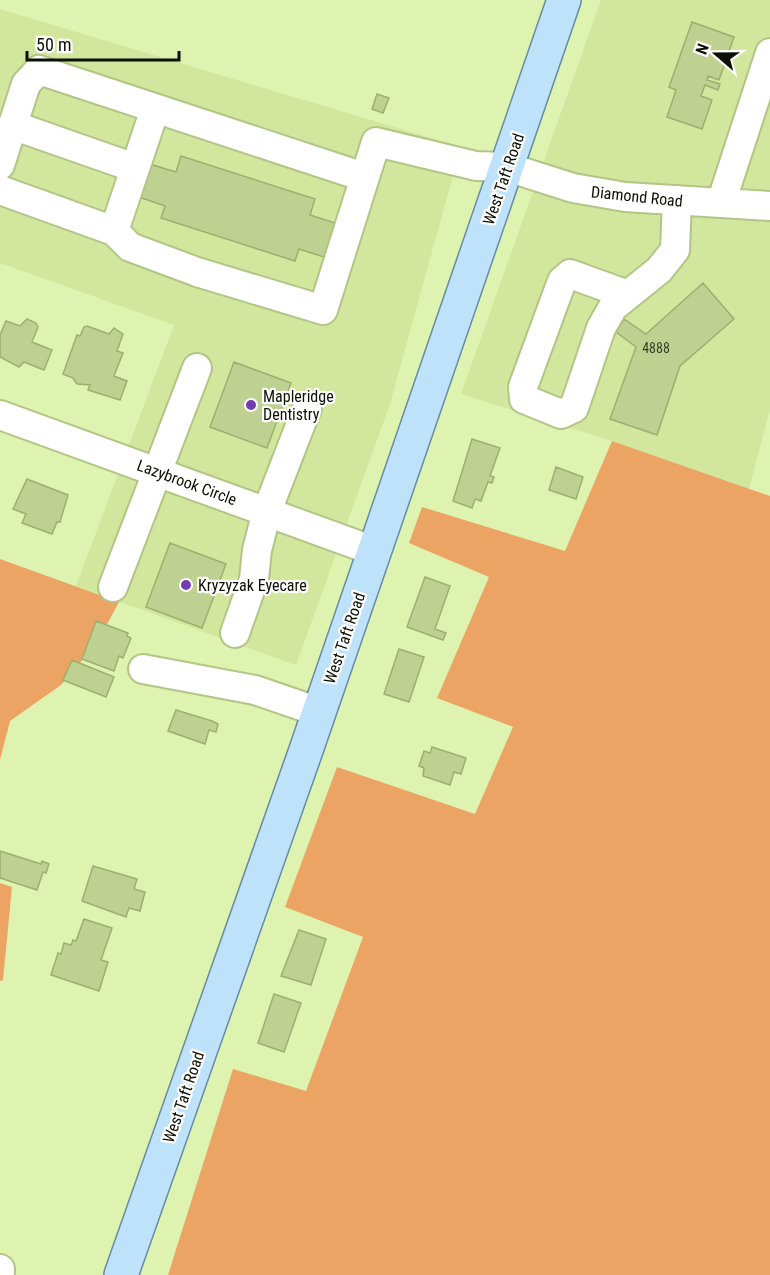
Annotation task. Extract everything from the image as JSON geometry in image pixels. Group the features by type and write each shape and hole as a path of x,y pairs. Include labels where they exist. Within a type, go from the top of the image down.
{"main road":[{"name":"West Taft Road","path":"121,1275 319,712 564,0"}],"street":[{"path":"721,203 770,53"},
{"path":"0,165 26,84 39,70 364,177 323,310 197,272 130,247 114,231 0,190"},
{"path":"114,231 155,109"},
{"path":"12,125 135,168"},
{"name":"Diamond Road","path":"364,177 376,142 476,166 507,167 573,188 625,197 770,206"},
{"path":"628,295 570,274 562,282 523,387 524,399 561,414 574,408 601,328 613,307 628,295 659,270 675,250 677,200"},
{"path":"113,587 145,498 159,472 197,368"},
{"path":"235,633 254,579 257,550 267,511 307,408"},
{"name":"Lazybrook Circle","path":"0,415 374,551"},
{"path":"143,669 255,690 319,712"}],"shaded area":[{"path":"601,0 770,0 770,409 749,489 612,441 461,394"},
{"path":"0,9 461,147 390,404 296,665 76,586 174,325 0,263"},
{"path":"612,441 770,496 770,1275 168,1275 233,1069 306,1091 363,937 285,907 337,767 475,814 513,727 437,698 489,577 409,543 422,507 565,551"},
{"path":"0,559 119,602 97,643 61,685 10,721 0,760"},
{"path":"0,883 12,887 3,980 0,981"}],"building":[{"path":"692,22 734,37 719,80 708,76 707,80 720,84 718,90 705,85 701,96 712,100 702,129 667,117 676,90 669,87"},
{"path":"377,94 389,98 383,113 372,109"},
{"path":"181,156 315,199 310,215 338,224 327,258 299,249 295,261 161,218 165,206 136,196 146,163 176,172"},
{"path":"703,283 734,319 680,366 657,435 610,419 636,347 616,332 624,319 646,334"},
{"path":"27,319 36,323 38,327 32,342 52,350 44,370 24,362 19,367 0,357 0,335 6,321 20,326"},
{"path":"84,327 109,334 114,328 123,334 117,351 123,353 114,376 127,381 120,400 88,390 90,385 77,384 73,378 63,374 77,335 80,336"},
{"name":"Mapleridge Dentistry","path":"234,362 291,383 267,448 210,427"},
{"path":"472,439 500,448 490,476 494,477 492,483 488,482 481,501 475,499 472,508 453,501"},
{"path":"556,467 583,477 576,499 549,490"},
{"path":"27,479 68,495 60,522 57,522 52,534 22,523 26,514 13,509"},
{"name":"Kryzyzak Eyecare","path":"170,543 226,564 202,628 146,607"},
{"path":"425,577 450,586 435,629 446,633 443,640 407,627"},
{"path":"96,621 128,633 127,636 131,638 123,658 119,656 114,671 82,659"},
{"path":"399,649 424,657 409,702 384,694"},
{"path":"72,660 114,677 106,697 63,680"},
{"path":"176,710 218,724 216,732 209,730 205,744 168,731"},
{"path":"432,747 466,758 461,774 454,772 450,785 423,776 424,768 419,766 424,751 430,753"},
{"path":"0,851 41,864 42,861 49,864 46,873 43,872 37,890 0,878"},
{"path":"93,866 137,879 134,889 145,892 140,911 129,908 126,917 82,901"},
{"path":"84,919 112,928 101,960 108,962 99,991 51,975 58,953 61,954 64,943 71,945 73,940 76,941"},
{"path":"299,930 326,939 311,985 281,976"},
{"path":"274,994 301,1003 284,1052 258,1043"}],"place":[{"name":"Mapleridge Dentistry","path":"251,405"},
{"name":"Kryzyzak Eyecare","path":"186,585"}]}
